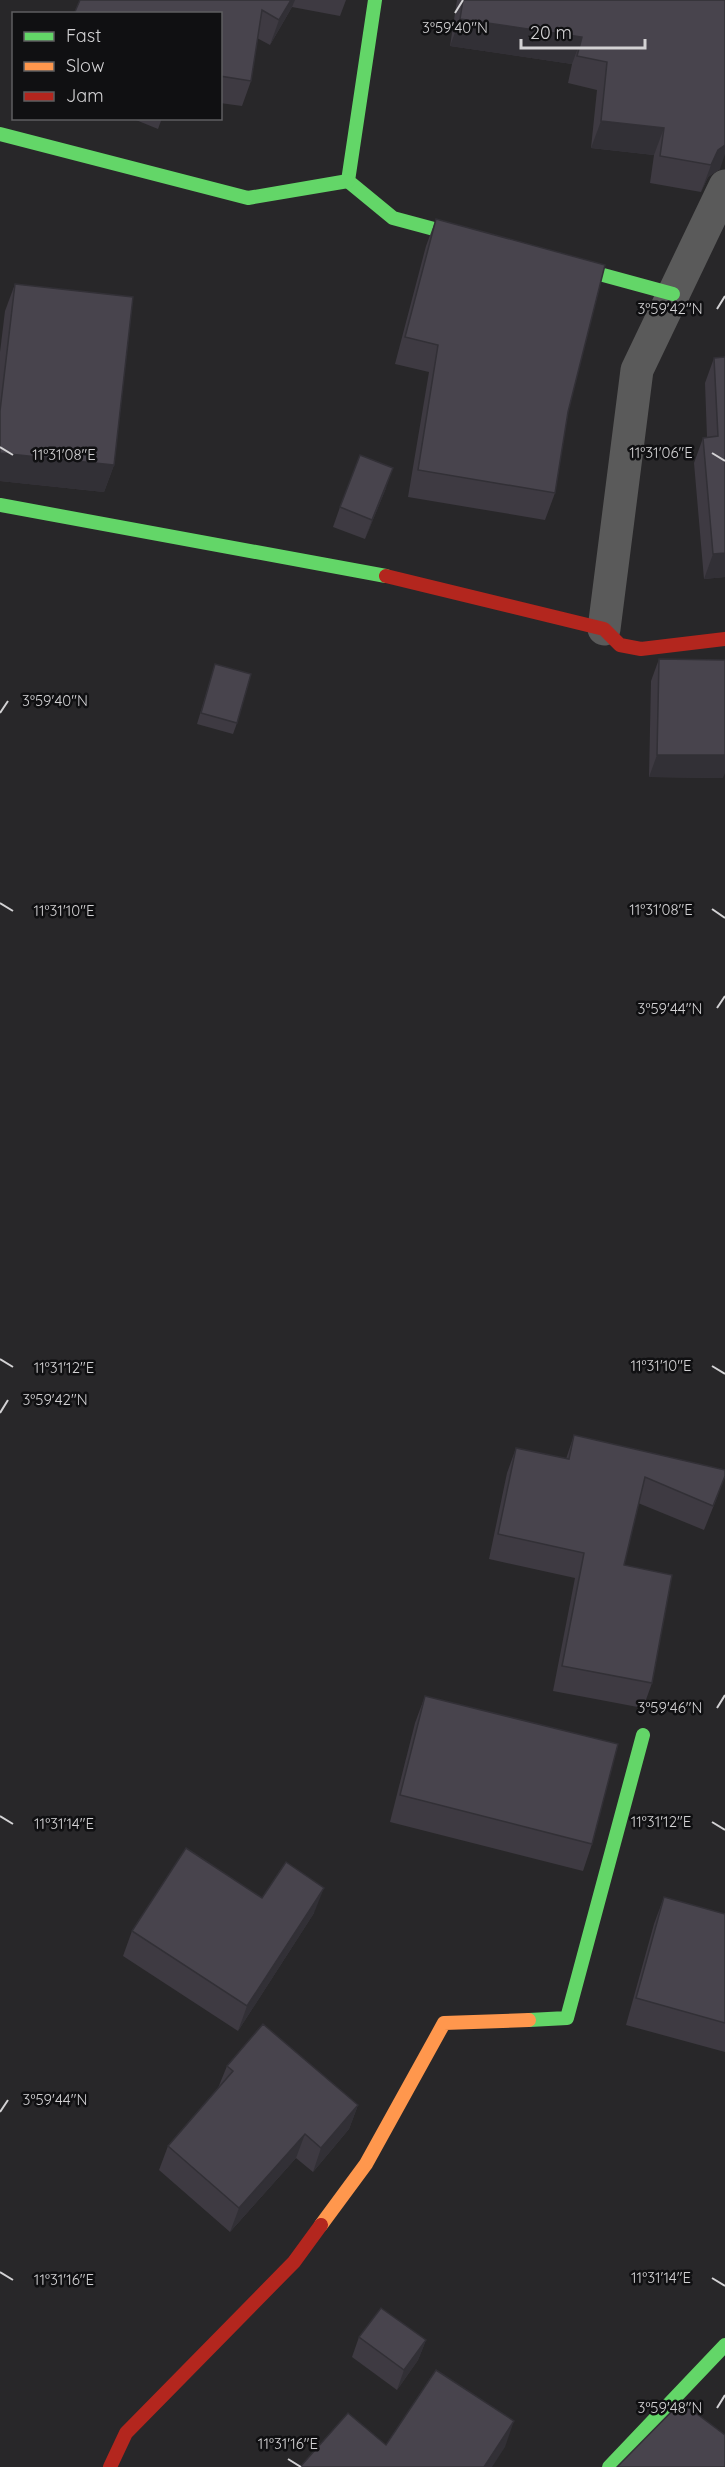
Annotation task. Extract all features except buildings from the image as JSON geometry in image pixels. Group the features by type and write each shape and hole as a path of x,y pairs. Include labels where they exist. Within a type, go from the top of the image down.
{"street":[{"path":"348,181 375,0"},
{"path":"0,134 248,198 348,181 393,218 494,245"},
{"path":"604,629 637,370 725,186"},
{"path":"550,260 674,294"},
{"path":"0,505 360,570 604,629 620,645 641,649 725,639"},
{"path":"110,2467 126,2433 294,2262 366,2164 444,2023 567,2018 644,1735"},
{"path":"609,2467 725,2345"}],"traffic: fast":[{"path":"375,0 348,181 393,218 475,240"},
{"path":"0,134 248,198 348,181"},
{"path":"559,263 673,294"},
{"path":"0,505 386,576"},
{"path":"529,2020 567,2018 643,1735"},
{"path":"609,2467 725,2345"}],"traffic: slow":[{"path":"321,2225 366,2164 444,2023 529,2020"}],"traffic: jam":[{"path":"386,576 604,629 620,645 641,649 725,639"},
{"path":"110,2467 126,2433 294,2262 321,2225"}]}
